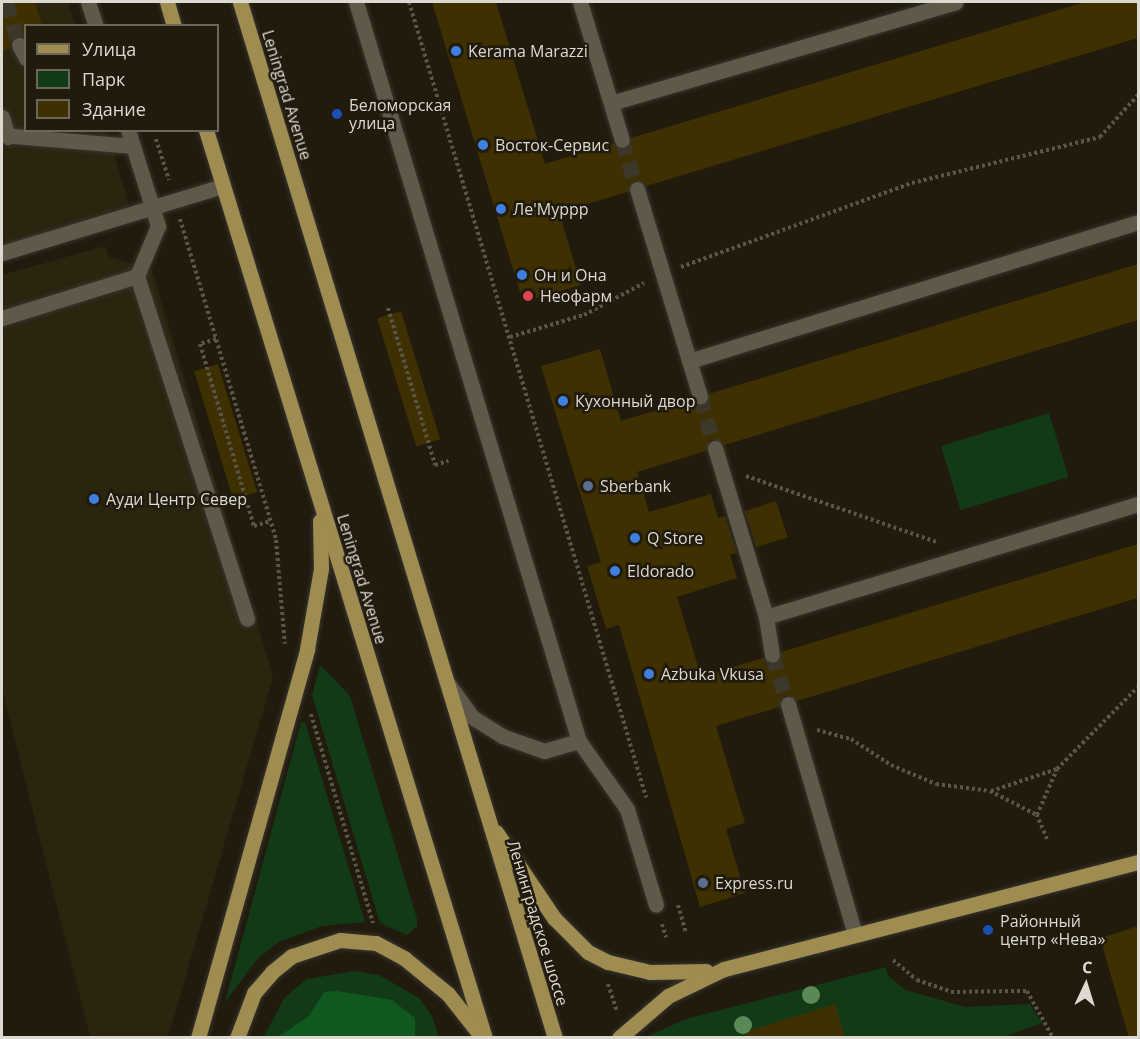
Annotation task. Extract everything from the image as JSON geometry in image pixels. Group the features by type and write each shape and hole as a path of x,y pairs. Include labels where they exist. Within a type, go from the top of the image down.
{"main road":[{"path":"167,2 173,24"},
{"name":"Leningrad Avenue","path":"240,2 487,819"},
{"name":"Leningrad Avenue","path":"207,132 484,1038"},
{"path":"198,1038 308,649 321,569 319,503"},
{"path":"487,819 554,918 588,952 608,962 650,972 724,969"},
{"name":"Ленинградское шоссе","path":"487,819 555,1038"},
{"path":"619,1038 668,996 724,969 1137,862"},
{"path":"237,1038 254,993 272,972 292,956 340,940 376,943 404,958 448,994 484,1038"}],"lane":[{"path":"88,2 95,24"},
{"path":"356,2 579,741 627,809 656,905"},
{"path":"580,2 622,140"},
{"path":"611,103 956,2"},
{"path":"2,117 5,136 133,146"},
{"path":"129,132 158,226 137,276 247,619"},
{"path":"2,253 223,186"},
{"path":"637,189 700,397"},
{"path":"689,361 1138,222"},
{"path":"2,318 137,276"},
{"path":"715,448 766,617 772,655"},
{"path":"766,617 1138,504"},
{"path":"445,679 472,717 502,736 544,751 579,741"},
{"path":"788,704 855,934"}],"path":[{"path":"409,2 649,807"},
{"path":"510,337 584,315 662,273 912,183 1100,137 1138,95"},
{"path":"156,139 170,184"},
{"path":"176,206 270,521 285,649"},
{"path":"388,308 435,465 448,461"},
{"path":"216,339 200,344 254,526 270,521"},
{"path":"721,467 972,554"},
{"path":"1038,815 1057,769 1138,687"},
{"path":"309,707 374,923"},
{"path":"793,722 850,739 891,765 936,784 990,791 1038,815 1047,839"},
{"path":"990,791 1057,769"},
{"path":"676,898 686,933"},
{"path":"893,960 917,981 951,992 1027,991 1053,1038"},
{"path":"606,977 618,1015"}],"shaded area":[{"path":"2,2 68,2 75,24 24,24 24,132 107,132 130,208 2,246"},
{"path":"105,246 109,257 152,269 273,677 168,1037 90,1037 2,689 2,275"}],"green space":[{"path":"1049,413 1069,477 961,510 941,446"},
{"path":"320,665 350,696 417,919 417,926 407,935 380,923 312,695"},
{"path":"301,722 305,722 365,922 322,926 279,942 258,958 225,1002"},
{"path":"886,967 888,976 906,990 965,1007 1030,1004 1042,1023 1000,1038 643,1038 686,1019"},
{"path":"355,971 379,975 419,998 432,1016 439,1037 263,1038 285,997 307,979"},
{"path":"337,991 392,1000 415,1018 415,1037 278,1037 309,1016 324,992"}],"building":[{"path":"2,2 35,2 41,24 24,24 24,38 15,36 10,48 2,51"},
{"path":"432,2 496,2 545,164 613,143 624,149 631,138 1085,2 1138,2 1138,38 646,186 634,180 628,192 559,212 581,285 523,302"},
{"path":"1138,264 1138,320 724,445 712,439 706,451 637,472 649,512 711,494 718,518 725,516 737,553 730,555 737,578 677,597 701,676 763,658 774,664 781,652 1138,544 1138,598 797,701 785,695 779,707 716,726 745,823 726,829 745,893 700,907 619,625 606,629 587,566 601,562 541,366 600,349 621,421 691,400 703,406 709,394"},
{"path":"401,311 440,439 416,446 377,318"},
{"path":"218,364 257,492 233,499 194,371"},
{"path":"776,501 788,537 756,547 745,511"},
{"path":"1138,926 1138,1038 1129,1038 1100,938"},
{"path":"835,1004 845,1038 745,1038 745,1032"}],"tunnel":[{"path":"6,2 19,45"},
{"path":"622,140 637,189"},
{"path":"700,397 715,448"},
{"path":"772,655 788,704"}],"place":[{"name":"Kerama Marazzi","path":"456,51"},
{"name":"Беломорская улица","path":"337,114"},
{"name":"Восток-Сервис","path":"483,145"},
{"name":"Ле'Муррр","path":"501,209"},
{"name":"Он и Она","path":"522,275"},
{"name":"Неофарм","path":"528,296"},
{"name":"Кухонный двор","path":"563,401"},
{"name":"Sberbank","path":"588,486"},
{"name":"Ауди Центр Север","path":"94,499"},
{"name":"Q Store","path":"635,538"},
{"name":"Eldorado","path":"615,571"},
{"name":"Azbuka Vkusa","path":"649,674"},
{"name":"Express.ru","path":"703,883"},
{"name":"Районный центр «Нева»","path":"988,930"}]}
